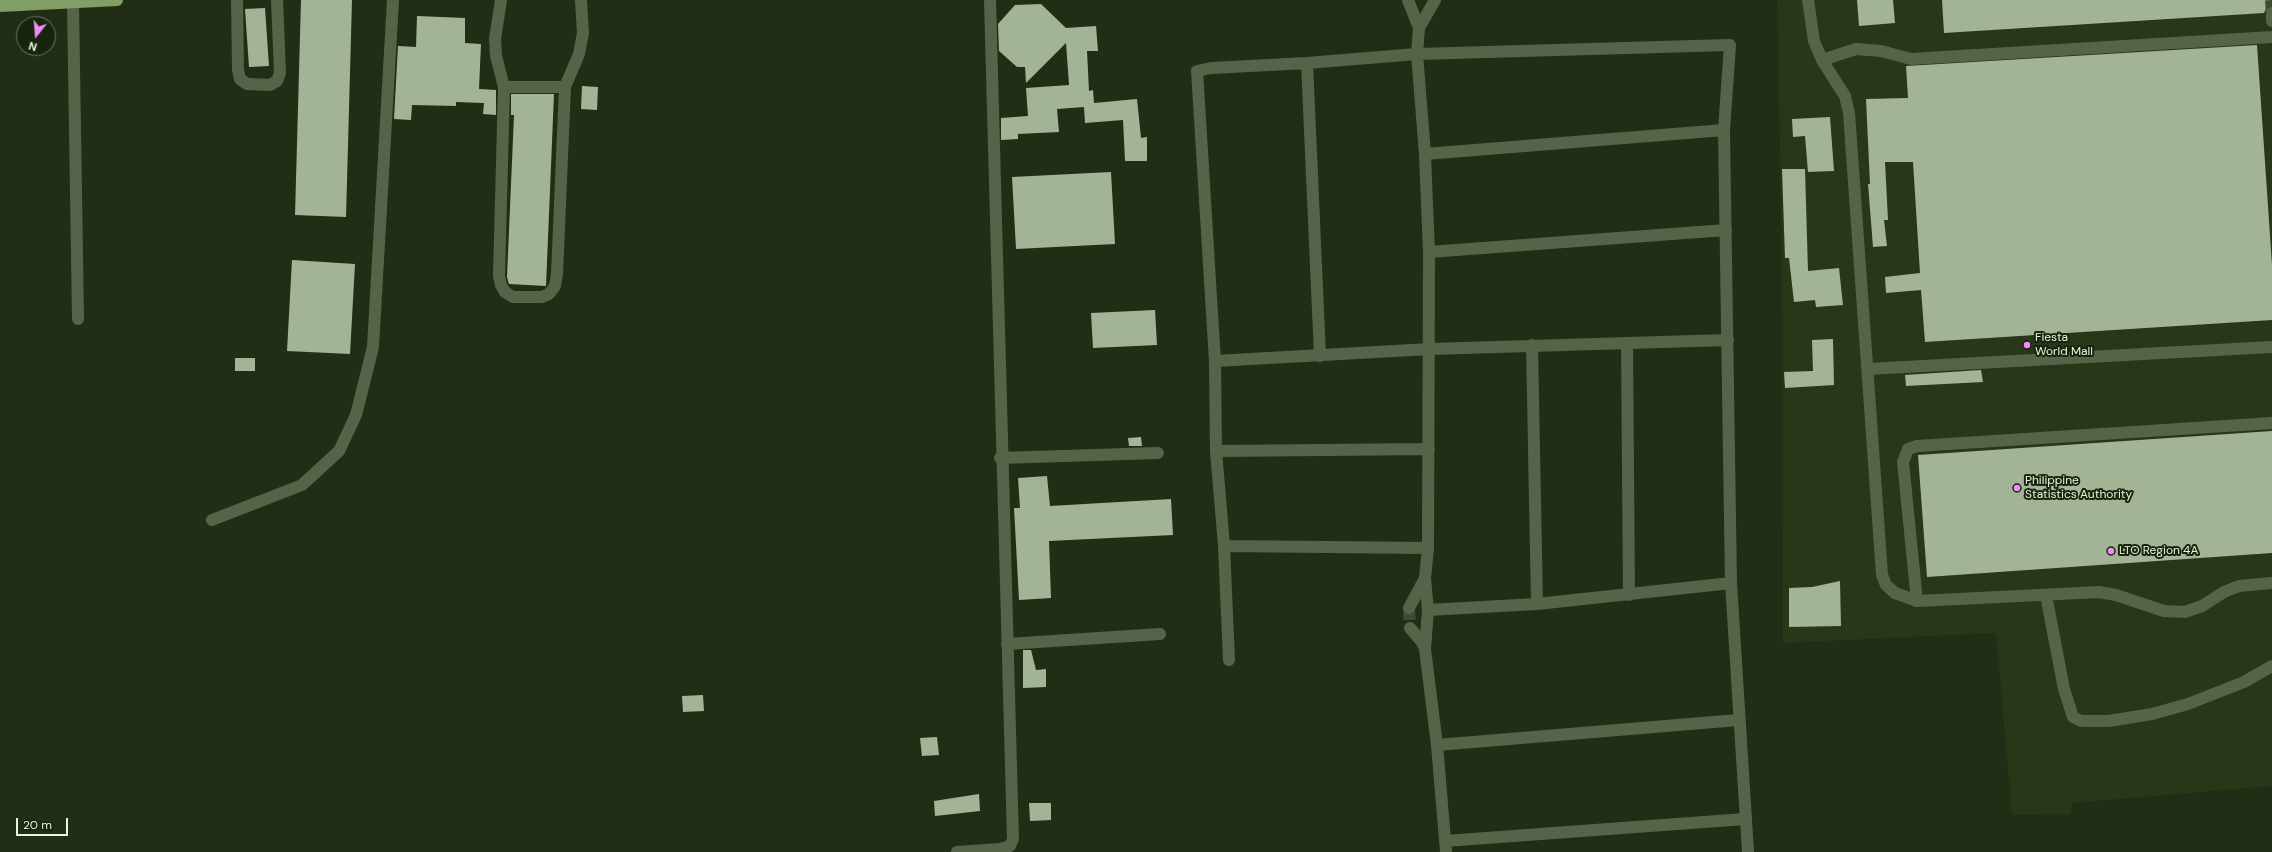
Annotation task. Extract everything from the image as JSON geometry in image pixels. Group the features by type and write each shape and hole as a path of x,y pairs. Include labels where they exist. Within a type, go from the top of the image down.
{"main road":[{"path":"0,6 117,0"}],"street":[{"path":"237,0 238,70 240,79 247,84 270,85 277,81 280,73 277,0"},
{"path":"212,520 302,486 338,451 356,416 372,347 394,0"},
{"path":"501,0 495,39 496,56 504,87 501,285 505,292 513,296 542,297 549,294 555,286 557,274 565,88 579,54 583,33 581,0"},
{"path":"957,852 1000,849 1010,846 1012,839 1010,676 1007,644 1000,458 990,0"},
{"path":"1408,0 1419,28"},
{"path":"1435,0 1419,28 1417,54 1425,154 1429,252 1430,349 1428,548 1425,578 1428,610 1425,649 1437,745 1446,846 1745,818"},
{"path":"1808,0 1814,41 1822,60 1845,96 1849,114 1882,575 1886,585 1896,593 1917,601 2099,592 2116,595 2164,611 2186,612 2202,606 2224,592 2238,586 2272,583"},
{"path":"73,3 78,319"},
{"path":"2272,13 2272,21"},
{"path":"1822,60 1856,49 1881,51 1911,59 2272,37"},
{"path":"1229,660 1224,546 1216,451 1215,361 1198,71 1211,68 1307,63 1417,54 1730,46 1724,130 1731,583 1738,720 1748,852"},
{"path":"1307,63 1320,356"},
{"path":"504,87 565,88"},
{"path":"1425,154 1724,130"},
{"path":"1429,252 1726,230"},
{"path":"1215,361 1430,349 1728,340"},
{"path":"1627,343 1629,594"},
{"path":"1532,345 1537,604"},
{"path":"1868,369 2272,348"},
{"path":"1917,601 1903,462 1908,449 1917,446 2272,423"},
{"path":"1216,451 1428,449"},
{"path":"1000,458 1158,453"},
{"path":"1224,546 1428,548"},
{"path":"1409,608 1425,578"},
{"path":"1428,610 1537,604 1731,583"},
{"path":"2046,595 2064,689 2073,717 2081,721 2109,720 2152,714 2188,704 2244,682 2272,666"},
{"path":"1410,628 1422,642 1425,649"},
{"path":"1007,644 1160,634"},
{"path":"1437,745 1738,720"}],"shaded area":[{"name":"Fiesta World Mall","path":"1777,0 2272,0 2272,786 2072,803 2071,814 2012,815 1996,633 1783,643 1782,246"}],"building":[{"path":"301,0 352,0 346,217 295,215"},
{"path":"1857,0 1893,0 1895,23 1859,26"},
{"path":"1942,0 2272,0 2272,6 2266,9 2264,13 1944,33"},
{"path":"1041,4 1066,28 1096,26 1098,51 1087,51 1089,91 1093,90 1094,103 1137,99 1141,138 1147,137 1147,161 1125,161 1123,120 1085,123 1084,107 1057,109 1059,132 1018,134 1018,139 1001,140 1001,118 1028,116 1026,88 1069,85 1066,43 1026,83 1025,67 1017,67 999,51 998,24 1015,5"},
{"path":"265,8 269,66 249,67 245,9"},
{"path":"417,16 465,18 465,43 481,44 479,89 496,90 496,115 483,114 484,103 456,102 456,106 412,105 411,120 394,119 398,46 416,47"},
{"path":"2257,45 2272,265 2272,320 1925,342 1921,290 1886,293 1885,277 1920,273 1913,162 1885,162 1888,220 1884,220 1887,246 1873,247 1868,184 1870,184 1866,99 1908,98 1906,66"},
{"path":"582,86 598,87 597,110 581,109"},
{"path":"511,94 554,94 546,286 509,284 507,277 514,115 511,115"},
{"path":"1830,117 1834,171 1808,172 1805,136 1793,137 1792,119"},
{"path":"1782,169 1805,169 1808,271 1839,268 1843,305 1816,307 1815,300 1794,302 1789,258 1785,258"},
{"path":"1111,172 1115,244 1016,249 1012,177"},
{"path":"292,260 355,264 350,354 287,351"},
{"path":"1155,310 1157,345 1093,348 1091,313"},
{"path":"1833,339 1834,385 1785,388 1784,372 1813,371 1812,340"},
{"path":"235,358 255,358 255,371 235,371"},
{"path":"1981,370 1983,382 1906,386 1905,375"},
{"path":"2272,431 2272,553 1927,577 1918,455"},
{"path":"1141,437 1142,446 1129,446 1128,438"},
{"path":"1047,476 1050,506 1171,499 1173,535 1049,541 1051,598 1019,600 1014,508 1020,508 1018,478"},
{"path":"1840,581 1841,626 1789,627 1789,588 1812,587"},
{"path":"1023,650 1031,650 1036,670 1046,669 1046,687 1023,688"},
{"path":"703,695 704,711 683,712 682,696"},
{"path":"937,737 939,755 922,756 920,738"},
{"path":"979,794 980,811 935,816 934,801"},
{"path":"1029,803 1051,803 1051,820 1030,821"}],"tunnel":[{"path":"2271,0 2272,13"},
{"path":"1409,608 1410,628"}],"place":[{"name":"Fiesta World Mall","path":"2027,345"},
{"name":"Philippine Statistics Authority","path":"2017,488"},
{"name":"LTO Region 4A","path":"2111,551"}]}
